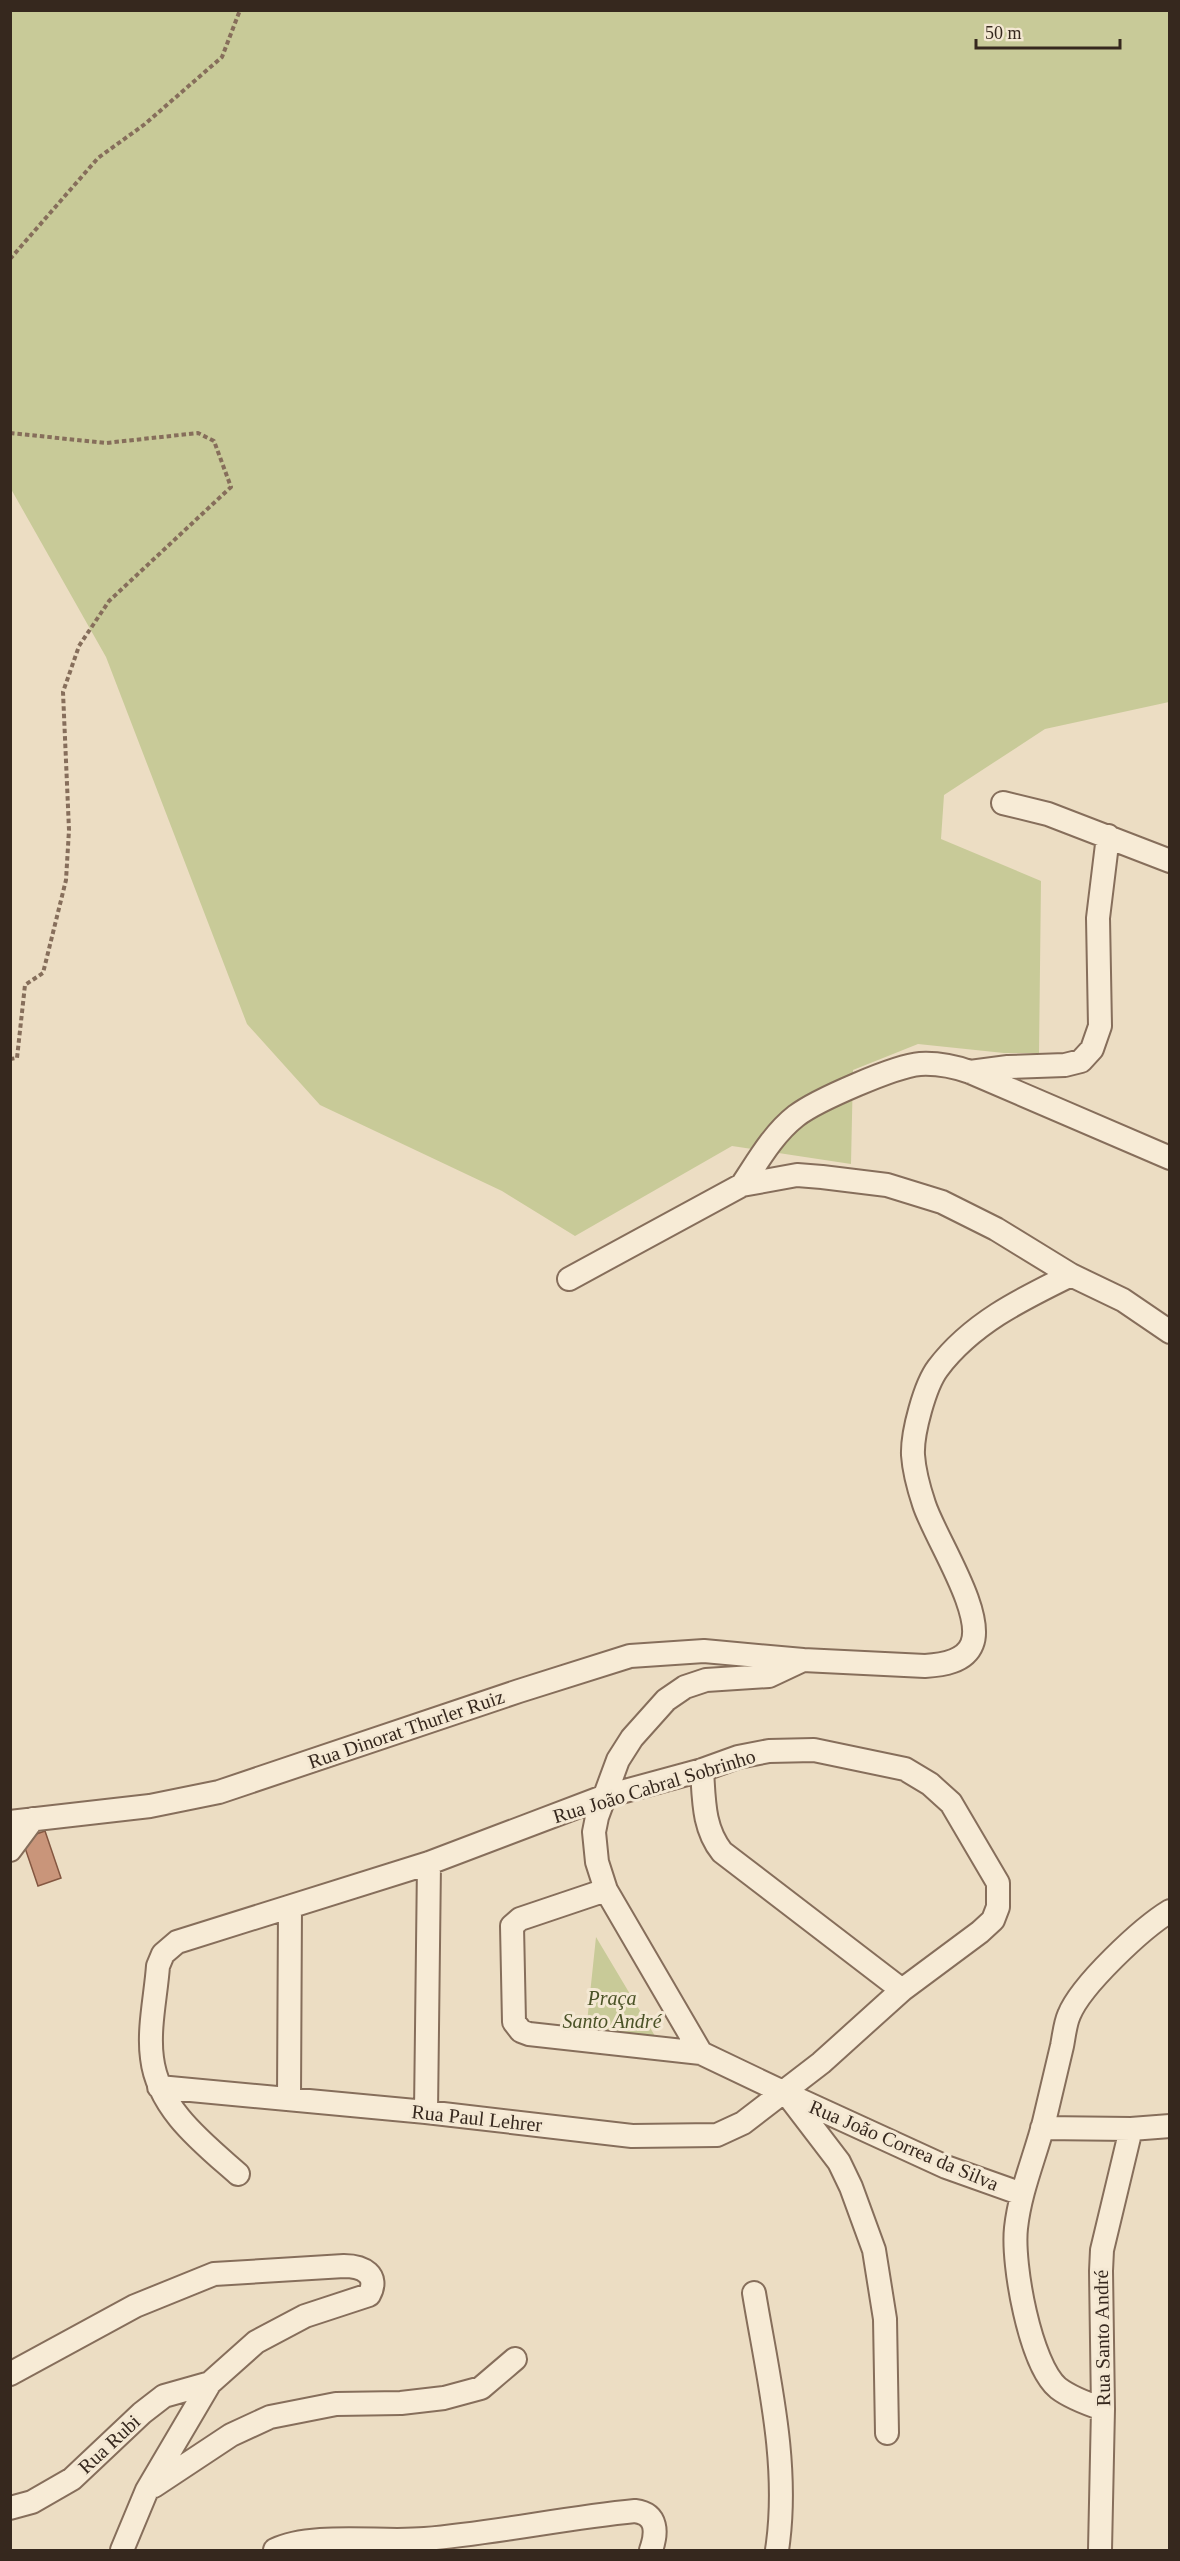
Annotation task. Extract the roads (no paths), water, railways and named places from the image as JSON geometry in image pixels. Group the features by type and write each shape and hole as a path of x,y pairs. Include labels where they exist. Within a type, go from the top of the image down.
{"street":[{"path":"1003,803 1048,814 1170,861"},
{"path":"970,1072 1008,1067 1065,1065 1081,1061 1092,1049 1100,1026 1098,918 1108,836"},
{"path":"742,1185 775,1137 797,1116 823,1101 892,1072 918,1064 946,1064 970,1072 1170,1158"},
{"path":"569,1279 742,1185 797,1175 887,1185 942,1202 996,1229 1071,1275 1123,1300 1170,1332"},
{"name":"Rua Dinorat Thurler Ruiz","path":"22,1820 150,1806 219,1792 630,1656 704,1651 802,1660 925,1666 944,1665 958,1659 972,1645 974,1623 959,1580 924,1505 913,1454 921,1409 937,1370 969,1335 1010,1305 1071,1275"},
{"path":"701,2053 606,1890 597,1862 594,1832 603,1797 618,1760 632,1738 666,1700 685,1687 706,1680 769,1676 802,1660"},
{"name":"Rua João Cabral Sobrinho","path":"159,2087 151,2057 158,1966 169,1946 177,1942 429,1863 603,1797 702,1770 738,1757 769,1751 814,1750 905,1769 930,1784 951,1803 998,1883 998,1907 993,1920 980,1932 902,1990 785,2093"},
{"path":"702,1770 706,1821 711,1838 722,1852 902,1990"},
{"path":"10,1850 22,1820"},
{"path":"426,2112 429,1863"},
{"name":"Rua João Correa da Silva","path":"606,1890 520,1919 512,1926 514,2022 521,2031 529,2034 701,2053 946,2167 1022,2194"},
{"path":"289,2098 290,1907"},
{"path":"1103,2409 1077,2399 1057,2387 1042,2366 1031,2338 1020,2284 1016,2229 1022,2194 1042,2128 1069,2015 1080,1996 1133,1937 1170,1911"},
{"path":"159,2087 196,2137 238,2174"},
{"name":"Rua Paul Lehrer","path":"159,2087 426,2112 633,2136 717,2134 743,2123 785,2093"},
{"path":"785,2093 839,2162 852,2187 874,2250 885,2319 887,2433"},
{"path":"1042,2128 1131,2129 1170,2126"},
{"name":"Rua Santo André","path":"1100,2550 1103,2409 1102,2250 1131,2129"},
{"path":"10,2374 135,2306 214,2274 344,2266 361,2268 372,2276 374,2282 369,2295 305,2316 256,2342 210,2383 147,2490 122,2550"},
{"path":"754,2293 780,2461 781,2526 777,2550"},
{"path":"147,2490 231,2435 270,2417 336,2404 400,2403 444,2398 482,2388 514,2359"},
{"name":"Rua Rubi","path":"10,2508 32,2502 72,2480 142,2413 164,2396 210,2383"},
{"path":"275,2550 286,2545 319,2540 424,2539 635,2511 643,2512 654,2524 656,2534 651,2550"}],"park label":[{"name":"Praça Santo André","path":"612,2010"}]}
